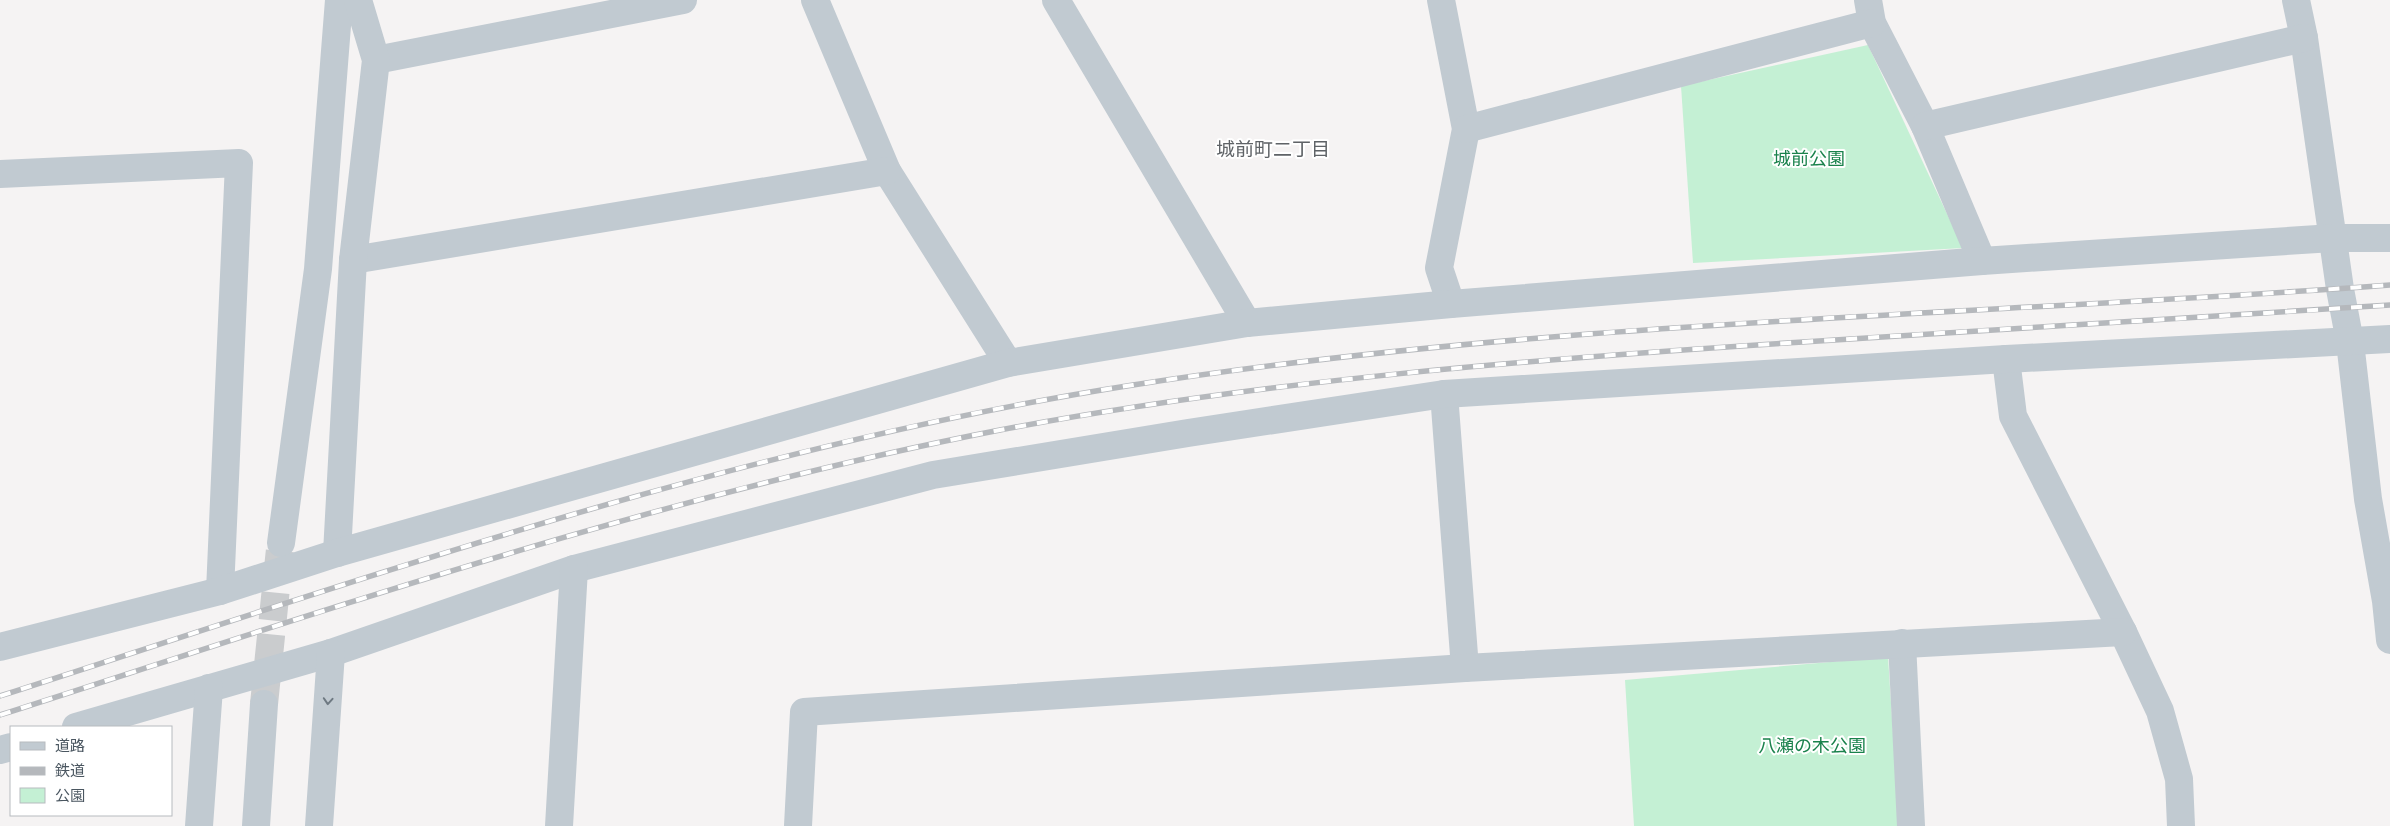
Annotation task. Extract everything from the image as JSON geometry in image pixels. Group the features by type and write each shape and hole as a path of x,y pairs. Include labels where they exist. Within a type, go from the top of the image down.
{"street":[{"path":"281,543 318,269 339,0"},
{"path":"337,553 353,260 376,60 358,0"},
{"path":"376,60 682,0"},
{"path":"815,0 887,171 1008,363"},
{"path":"1056,0 1247,323"},
{"path":"1441,0 1466,128 1440,268 1451,304"},
{"path":"2296,0 2304,38 2340,289 2350,342 2368,498 2390,640"},
{"path":"1466,128 1870,11 1925,126 1982,261"},
{"path":"1925,126 2304,38"},
{"path":"0,174 239,163 220,591"},
{"path":"353,260 887,171"},
{"path":"0,647 220,591 337,553 1008,363 1247,323 1451,304 1982,261 2333,238 2390,238"},
{"path":"79,726 331,653 574,569 933,475 1188,432 1444,394 2006,359 2390,339"},
{"path":"2006,359 2013,416 2160,711 2178,779 2181,826"},
{"path":"1444,394 1465,668"},
{"path":"559,826 574,569"},
{"path":"798,826 804,712 1465,668 2122,632"},
{"path":"1902,643 1911,826"},
{"path":"319,826 331,653"},
{"path":"199,826 209,688"},
{"path":"256,826 264,704"}],"green space":[{"name":"城前公園","path":"1868,45 1963,248 1693,263 1681,86"},
{"name":"八瀬の木公園","path":"1888,657 1899,826 1634,826 1625,680"}],"tunnel":[{"path":"264,704 280,549"}],"railway":[{"path":"0,696 420,561 560,518 702,478 845,442 988,411 1133,385 1289,363 1446,346 1603,333 2390,285"},
{"path":"0,715 372,596 621,521 746,487 1000,430 1200,398 1300,385 1501,364 1702,349 2390,305"}],"district":[{"name":"城前町二丁目","path":"1273,149"}]}
